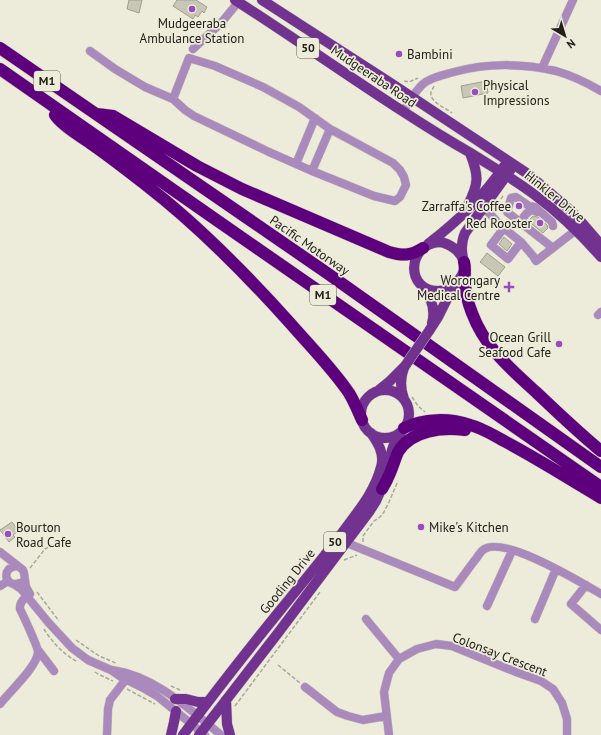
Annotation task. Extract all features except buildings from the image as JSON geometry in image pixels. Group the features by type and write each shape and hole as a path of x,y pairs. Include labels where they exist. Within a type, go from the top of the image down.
{"highway":[{"name":"Pacific Motorway","path":"0,48 327,273 601,467"},
{"name":"M1","path":"0,69 601,487"},
{"path":"46,101 58,119 160,196 240,268 328,366 350,394 362,420"},
{"path":"94,113 113,116 191,162 242,189 389,252 400,255 408,255 415,253 424,247"},
{"path":"464,262 465,287 468,302 486,342 506,364 601,451"},
{"path":"403,429 415,424 432,421 457,422 475,426 523,451 601,498"},
{"path":"382,489 395,458 401,448 420,434 429,431 460,429 477,432 505,441"}],"main road":[{"name":"Mudgeeraba Road","path":"262,0 511,162"},
{"name":"Mudgeeraba Road","path":"238,1 403,112 504,173"},
{"name":"50","path":"463,214 474,192 477,181 475,166 470,153"},
{"name":"50","path":"371,433 365,427 360,414 362,406 368,397 387,384 404,366 440,314 463,270 464,262 461,249 463,238 467,230 486,211 504,173 511,162"},
{"name":"Hinkler Drive","path":"511,162 537,181 570,210 601,257"},
{"name":"50","path":"429,330 433,318 432,304 427,292 420,284 415,274 414,265 416,256 424,247 451,226 504,173"},
{"name":"Hinkler Drive","path":"504,173 580,227 601,246"},
{"path":"451,226 475,209 486,211"},
{"path":"424,247 433,243 445,243 456,250 464,262"},
{"path":"420,284 428,289 438,291 448,289 454,286 457,282"},
{"name":"50","path":"403,429 408,423 409,417 408,398 402,393 401,385 401,377 404,366"},
{"path":"375,391 383,389 391,390 408,398"},
{"path":"371,433 378,437 387,438 395,436 403,429"},
{"name":"Gooding Drive","path":"203,732 369,512 382,489 392,447 403,429"},
{"name":"Gooding Drive","path":"183,735 265,629 318,565 370,494 380,473 382,460 378,444 371,433"},
{"path":"178,695 198,702 208,702"},
{"path":"226,700 227,724 230,735"},
{"path":"170,735 175,722 176,711"}],"street":[{"path":"542,68 573,0"},
{"path":"194,49 221,23 238,1"},
{"path":"90,51 145,87 173,99 194,116 312,171 374,196 395,201 400,197 406,184 404,177 396,166 330,129 299,107 263,87 215,66 189,58 173,99"},
{"path":"403,112 419,88 425,83 438,77 472,68 515,65 542,68 558,72 601,91"},
{"path":"296,164 315,118"},
{"path":"312,171 330,129"},
{"path":"521,223 526,214 534,210 551,224 553,228 552,222 537,208 529,206 516,197 512,197 507,212 521,223 553,248"},
{"path":"486,211 522,242 536,262 580,227"},
{"path":"504,228 491,245 502,254 508,258 522,242"},
{"path":"346,543 455,587 483,549 498,547 528,555 601,594"},
{"path":"487,606 512,551"},
{"path":"0,552 27,572"},
{"path":"0,557 8,570"},
{"path":"17,566 10,568 6,576 27,595 48,622 72,648 88,660 111,670 122,672 125,680 151,692 176,711 195,720"},
{"path":"535,619 556,569"},
{"path":"0,586 22,582 27,572"},
{"path":"27,572 26,587 48,622"},
{"path":"586,585 572,604 601,630"},
{"path":"27,595 21,603 20,609 38,650 54,671"},
{"path":"366,619 398,659 389,673 384,692 389,735"},
{"name":"Colonsay Crescent","path":"398,659 417,649 436,644 452,646 541,681 554,689 562,703 568,719 567,735"},
{"path":"0,704 31,668 37,658 38,650"},
{"path":"125,680 148,682 178,695 203,732 221,735"},
{"path":"107,735 108,709 110,700 125,680"},
{"path":"305,687 337,712 348,716 363,720 386,716"}],"path":[{"path":"434,85 431,93 432,98 455,114"},
{"path":"486,211 504,195"},
{"path":"408,398 415,402 427,415"},
{"path":"27,572 45,549 50,546"},
{"path":"343,560 359,554"},
{"path":"33,587 61,624"},
{"path":"233,709 238,700 321,591"},
{"path":"71,637 99,656 118,663"},
{"path":"278,665 305,687"},
{"path":"125,680 158,706"},
{"path":"168,684 178,695"}],"place":[{"name":"Mudgeeraba Ambulance Station","path":"192,9"},
{"name":"Bambini","path":"399,54"},
{"name":"Physical Impressions","path":"475,92"},
{"name":"Zarraffa's Coffee","path":"519,206"},
{"name":"Red Rooster","path":"540,223"},
{"name":"Worongary Medical Centre","path":"509,287"},
{"name":"Ocean Grill Seafood Cafe","path":"559,344"},
{"name":"Mike's Kitchen","path":"421,527"},
{"name":"Bourton Road Cafe","path":"8,534"}]}
